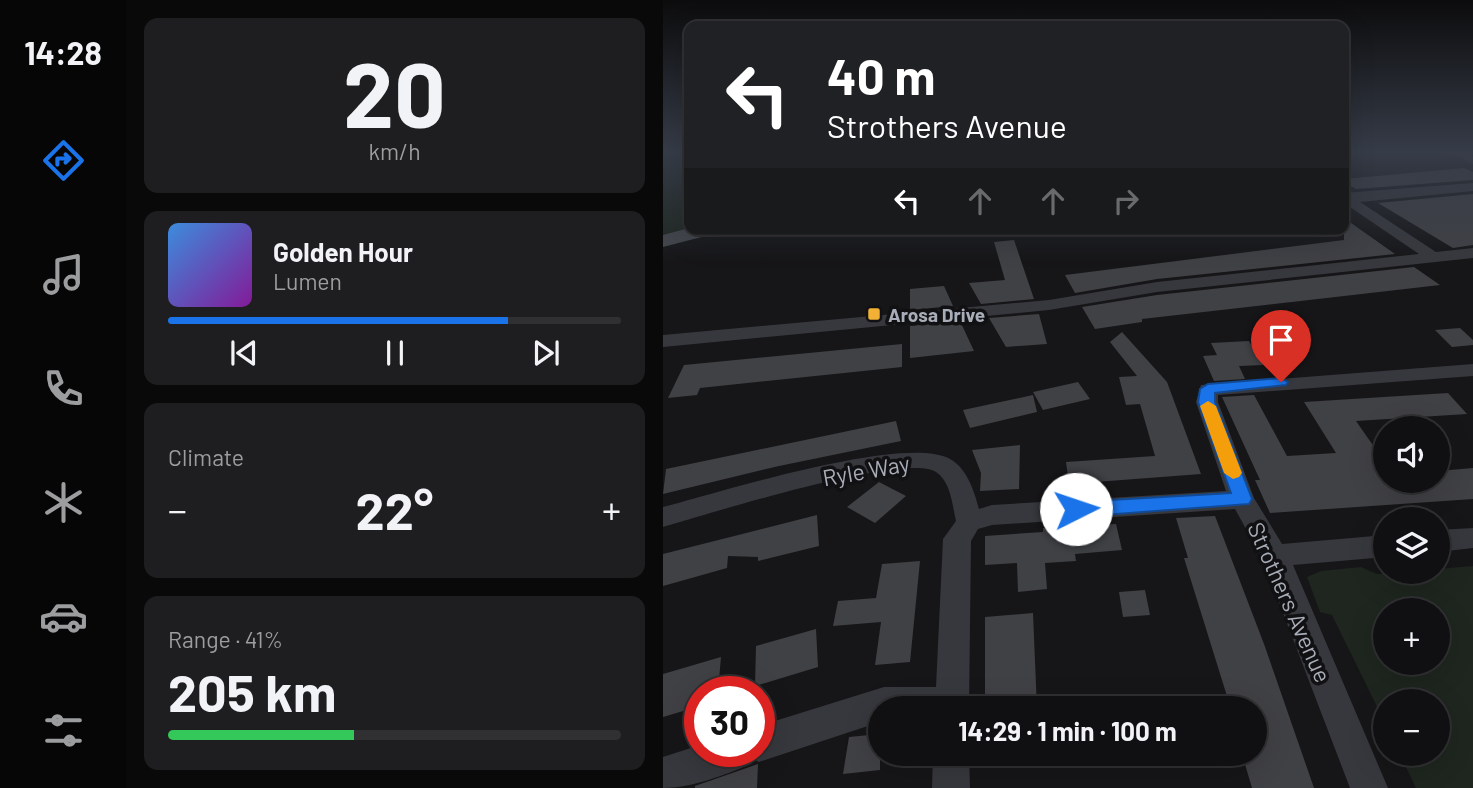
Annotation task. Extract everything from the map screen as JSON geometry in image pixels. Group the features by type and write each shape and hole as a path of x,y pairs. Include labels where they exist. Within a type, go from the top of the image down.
{"street":[{"path":"1349,198 1452,189"},
{"path":"1349,201 1432,257"},
{"path":"663,241 686,235"},
{"path":"663,341 1049,305 1157,287 1473,253"},
{"name":"Strothers Avenue","path":"1369,788 1275,556 1242,499 1207,402 1208,389 1473,370"},
{"name":"Ryle Way","path":"663,517 896,461 919,460 938,462 958,478 969,522"},
{"path":"952,696 957,539 969,522 992,515 1242,499"},
{"path":"1450,540 1473,538"},
{"path":"1275,556 1373,547"},
{"path":"775,739 868,709"},
{"path":"951,766 951,788"},
{"path":"663,775 688,767"}],"shaded area":[{"path":"663,189 684,189 684,231 663,238"},
{"path":"1473,566 1473,788 1416,788 1406,766 1450,766 1450,689 1373,689 1373,699 1332,615 1320,612 1307,577 1321,571 1361,567 1373,572 1373,584 1450,584 1450,568"}],"building":[{"path":"1473,194 1473,245 1453,248 1378,203"},
{"path":"1349,222 1395,254 1157,279 1075,293 1065,275 1344,240 1344,235 1349,235"},
{"path":"1014,240 1034,299 981,304 969,283 1005,280 994,242"},
{"path":"1414,267 1440,285 1142,319 1142,322 1095,329 1082,307 1157,295"},
{"path":"944,286 953,306 910,310 910,289"},
{"path":"1039,314 1047,344 1006,347 989,318"},
{"path":"960,321 974,351 910,358 910,326"},
{"path":"1460,328 1473,340 1473,345 1452,347 1435,330"},
{"path":"1122,332 1167,382 1201,474 1069,484 1066,462 1155,456 1140,404 1126,405 1119,377 1137,376 1110,342"},
{"path":"1249,341 1263,365 1239,366 1245,379 1214,381 1203,356 1217,355 1211,343"},
{"path":"902,344 902,367 700,388 697,395 668,398 684,365"},
{"path":"1078,382 1090,399 1043,410 1033,392"},
{"path":"1448,393 1467,414 1373,416 1373,420 1356,421 1373,445 1373,493 1450,493 1450,470 1473,468 1473,499 1270,513 1255,480 1260,480 1222,397 1254,395 1287,456 1336,453 1304,402"},
{"path":"1033,395 1037,412 970,428 963,410"},
{"path":"896,421 901,441 779,466 663,494 666,469"},
{"path":"1020,445 1019,489 980,491 981,473 972,450"},
{"path":"879,482 906,496 875,523 847,507"},
{"path":"817,515 819,546 758,561 758,557 728,556 727,568 663,586 663,554"},
{"path":"1215,516 1264,644 1314,788 1252,788 1246,766 1267,766 1267,696 1227,696 1184,558 1188,558 1176,518"},
{"path":"1116,524 1122,550 1075,554 1076,561 1045,563 1047,589 1018,592 1017,563 985,565 985,536 1043,532 1043,528"},
{"path":"920,561 910,662 875,665 881,622 833,626 838,601 876,598 882,564"},
{"path":"1145,590 1150,615 1123,617 1119,592"},
{"path":"1033,613 1036,696 985,696 985,617"},
{"path":"816,629 818,667 775,680 775,676 755,676 756,646"},
{"path":"721,657 719,676 684,676 684,711 663,717 663,674"},
{"path":"868,735 868,766 880,766 880,770 843,774 849,737"},
{"path":"749,767 758,767 757,788 695,786"}],"slow traffic":[{"path":"1208,406 1233,473"}],"place":[{"name":"Arosa Drive","path":"874,314"}],"route":[{"path":"1076,509 1242,499 1207,402 1208,389 1281,382"}]}
